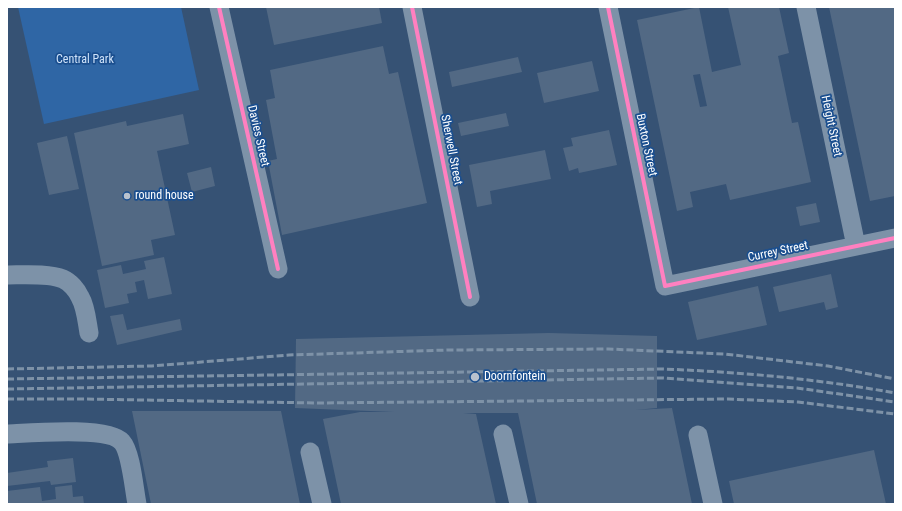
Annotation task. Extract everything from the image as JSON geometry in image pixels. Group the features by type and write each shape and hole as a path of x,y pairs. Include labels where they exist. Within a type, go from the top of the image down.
{"street":[{"name":"Davies Street","path":"219,7 278,269"},
{"name":"Sherwell Street","path":"412,7 470,297"},
{"name":"Buxton Street","path":"608,7 665,286"},
{"name":"Height Street","path":"806,7 856,246"},
{"name":"Currey Street","path":"665,286 895,238"},
{"path":"7,275 44,275 63,279 72,286 80,297 85,310 89,333"},
{"path":"7,434 89,432 116,437 121,441 128,454 137,504"},
{"path":"503,434 519,504"},
{"path":"698,435 713,504"},
{"path":"310,452 322,504"}],"green space":[{"name":"Central Park","path":"18,7 181,7 199,90 44,124"}],"building":[{"path":"266,7 379,7 382,23 274,45"},
{"path":"699,7 712,72 741,65 728,7 779,7 789,53 778,56 792,123 798,122 811,182 730,200 726,184 690,192 693,207 677,211 637,20","holes":["700,74 707,106 700,107 693,75"]},
{"path":"829,7 895,7 895,196 870,201"},
{"path":"383,46 389,74 398,72 427,203 282,235 268,161 277,159 266,100 275,98 270,70"},
{"path":"518,57 522,72 452,87 449,72"},
{"path":"592,61 599,91 544,103 537,73"},
{"path":"506,113 509,126 461,136 458,123"},
{"name":"round house","path":"183,114 189,144 157,151 175,235 151,240 154,255 102,266 74,133 126,121 127,126"},
{"path":"609,130 617,165 579,173 578,168 569,171 563,148 573,146 571,138"},
{"path":"67,136 79,189 49,195 37,143"},
{"path":"545,150 551,179 490,191 492,204 477,207 469,165"},
{"path":"211,167 215,186 192,192 187,173"},
{"path":"816,203 820,222 800,226 796,207"},
{"path":"164,257 172,294 148,299 144,280 135,282 137,292 127,294 129,303 105,308 97,270 121,265 123,274 146,269 144,261"},
{"path":"831,274 838,307 826,310 824,302 779,312 773,287"},
{"path":"758,286 767,325 697,340 688,302"},
{"path":"123,314 127,330 180,319 182,330 117,345 110,316"},
{"path":"549,333 657,336 657,408 635,410 672,408 692,504 537,504 518,413 463,413 476,414 496,504 341,504 323,419 360,412 394,412 295,408 296,339"},
{"path":"132,411 281,411 300,504 151,504"},
{"path":"874,450 886,504 734,504 729,481"},
{"path":"73,458 76,482 51,485 50,481 7,486 7,473 48,467 47,461"},
{"path":"72,485 73,497 83,496 84,504 7,504 7,491 40,487 42,501 56,499 55,487"}],"railway":[{"path":"7,369 152,366 289,355 448,350 608,349 725,354 828,366 895,379"},
{"path":"7,379 663,369 779,377 895,393"},
{"path":"7,389 663,378 797,388 895,402"},
{"path":"7,399 317,403 728,399 798,402 895,414"}],"cycle path":[{"path":"219,7 278,269"},
{"path":"412,7 470,297"},
{"path":"608,7 665,286 895,238"}],"place":[{"name":"round house","path":"127,196"},
{"name":"Doornfontein","path":"475,377"}]}
